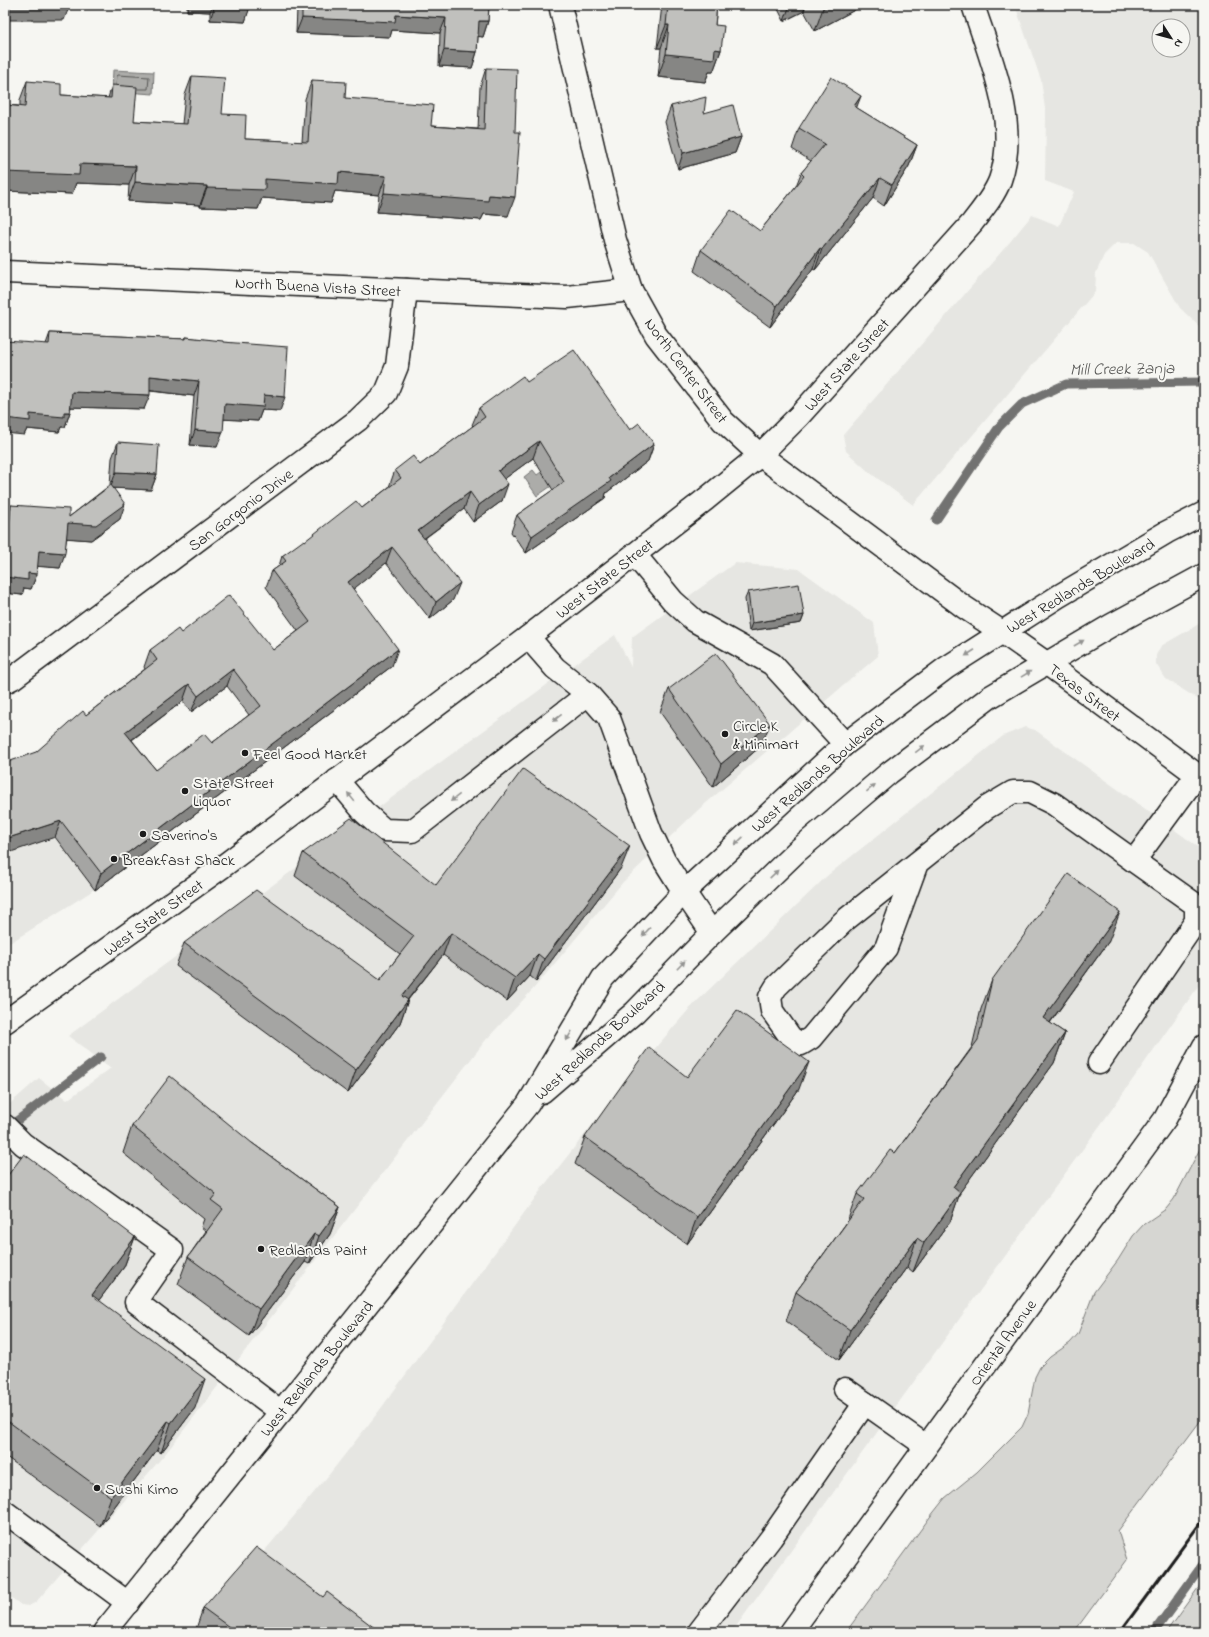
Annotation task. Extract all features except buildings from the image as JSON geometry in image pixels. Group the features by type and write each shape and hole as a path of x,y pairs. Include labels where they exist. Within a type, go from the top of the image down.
{"street":[{"name":"North Center Street","path":"560,5 614,240 631,290 656,334 722,421 760,455 803,489 964,607"},
{"name":"West State Street","path":"5,1022 222,867 528,637 635,555 760,455 799,416 972,223 989,201 1000,180 1006,156 1006,134 1001,93 973,5"},
{"name":"North Buena Vista Street","path":"5,272 567,297 631,290"},
{"name":"San Gorgonio Drive","path":"5,682 39,659 358,420 386,393 397,366 406,290"},
{"name":"West Redlands Boulevard","path":"104,1632 528,1104 604,978 684,892 845,744 946,668 1099,572 1167,532 1204,513"},
{"path":"635,555 673,601 695,621 772,664 845,744"},
{"name":"West Redlands Boulevard","path":"528,1104 635,1012 712,933 796,852 889,773 984,700 1046,663 1204,575"},
{"name":"Texas Street","path":"964,607 1046,663 1200,778"},
{"path":"528,637 555,668 588,694 609,718 651,833 664,860 712,933"},
{"path":"337,780 364,812 384,830 412,831 588,694"},
{"path":"1134,861 1200,778"},
{"path":"917,863 886,948 811,1038 801,1044 790,1038 772,1011 770,997 776,986 844,921 986,808 1013,792 1030,792 1054,804 1196,905 1196,920 1099,1063"},
{"name":"Oriental Avenue","path":"791,1632 1165,1119 1204,1046"},
{"path":"10,1131 23,1144 172,1250 136,1302 281,1412"},
{"path":"845,1389 926,1446"},
{"path":"699,1632 771,1538 865,1403"},
{"path":"5,1512 128,1602"}],"shaded area":[{"path":"1015,5 1204,5 1204,331 1180,308 1148,252 1134,243 1116,243 1104,255 1096,273 1095,292 913,505 869,472 846,451 843,435 1032,215 1059,226 1074,192 1045,181 1046,116 1041,80"},
{"path":"735,563 799,569 874,623 878,656 698,810 623,882 535,987 485,1041 166,1453 36,1602 29,1606 21,1605 5,1593 5,1108 39,1078 67,1100 111,1068 68,1036 615,635 631,667 632,637"},
{"path":"1204,621 1204,703 1166,679 1156,664 1156,655 1161,646"},
{"path":"363,627 389,665 89,893 5,946 5,823 142,792 200,752"},
{"path":"1025,727 1035,730 1204,851 1204,978 1112,1109 732,1632 194,1632 328,1476 379,1411 543,1187 631,1076 691,1007 828,875 1003,736"},
{"path":"1204,1141 1204,1416 1118,1531 1127,1560 1074,1632 846,1632 945,1498 977,1472 1022,1427 1028,1414 1035,1377 1040,1367 1050,1357 1070,1343 1078,1334 1094,1292 1118,1260 1133,1236 1144,1224 1166,1209 1174,1199"},
{"path":"1204,1580 1204,1632 1166,1632"}],"water":[{"path":"113,70 154,72 153,94 112,91"},
{"path":"560,458 570,473 537,496 524,477 533,470 537,475"}],"waterway":[{"name":"Mill Creek Zanja","path":"936,520 999,427 1022,404 1066,384 1204,382"},
{"name":"Mill Creek Zanja","path":"6,1129 101,1057"},
{"path":"1154,1632 1204,1563"}],"railway":[{"path":"1120,1632 1204,1518"}],"place":[{"name":"Circle K & Minimart","path":"725,734"},
{"name":"Feel Good Market","path":"245,753"},
{"name":"State Street Liquor","path":"185,791"},
{"name":"Saverino's","path":"143,834"},
{"name":"Breakfast Shack","path":"114,859"},
{"name":"Redlands Paint","path":"261,1249"},
{"name":"Sushi Kimo","path":"97,1488"}]}
